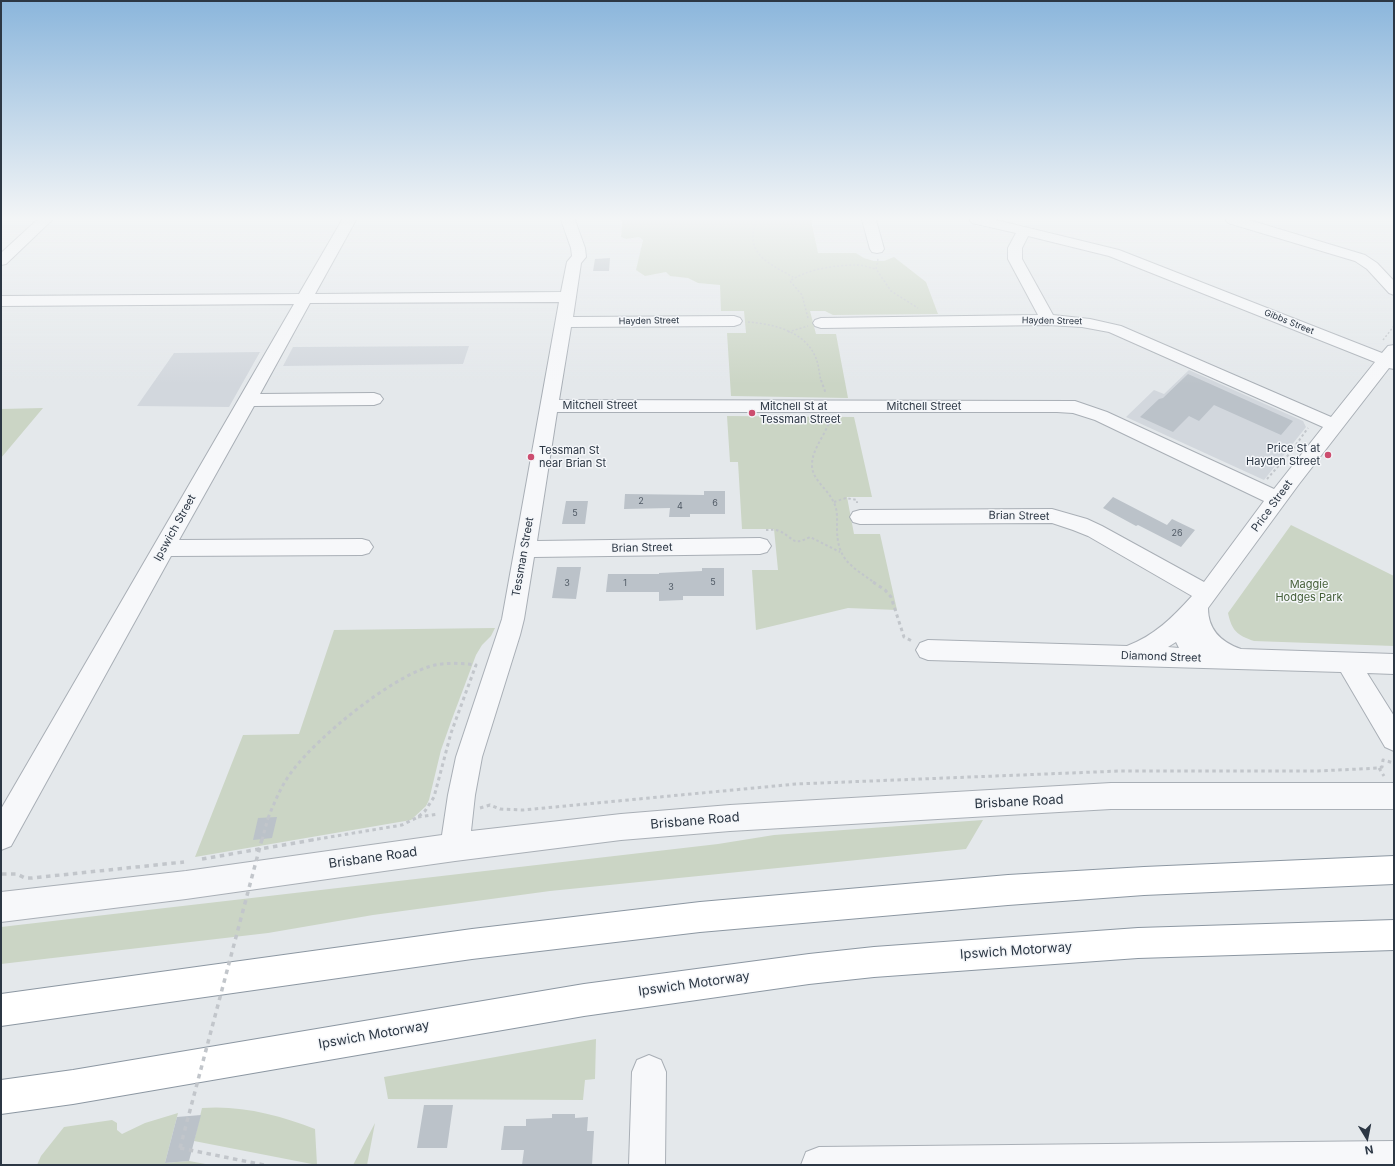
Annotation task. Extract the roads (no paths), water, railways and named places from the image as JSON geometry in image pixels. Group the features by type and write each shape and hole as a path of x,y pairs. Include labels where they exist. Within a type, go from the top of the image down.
{"highway":[{"path":"1,1010 472,944 716,916 1008,890 1151,881 1394,870"},
{"name":"Ipswich Motorway","path":"1,1097 73,1087 584,1000 809,969 889,961 1138,943 1394,935"}],"street":[{"name":"Ipswich Street","path":"1,836 319,274"},
{"name":"Tessman Street","path":"455,847 467,764 478,726 505,650 513,619 572,274"},
{"path":"1023,274 1048,320"},
{"name":"Gibbs Street","path":"1170,274 1391,358"},
{"path":"1380,274 1394,290"},
{"path":"1,301 568,297"},
{"name":"Hayden Street","path":"821,323 1048,320 1086,322 1115,329 1334,425"},
{"name":"Hayden Street","path":"564,322 735,321"},
{"name":"Price Street","path":"1209,652 1192,648 1184,636 1183,625 1334,425 1391,358"},
{"path":"248,400 374,400"},
{"name":"Mitchell Street","path":"550,406 726,405 864,407 1075,407 1101,416 1278,499"},
{"name":"Brian Street","path":"860,517 1052,516 1080,524 1095,531 1197,605"},
{"path":"164,548 362,547"},
{"name":"Brian Street","path":"525,549 760,547"},
{"path":"1126,656 1141,651 1165,638 1197,605"},
{"name":"Diamond Street","path":"928,650 1126,656 1209,652 1247,659 1394,664"},
{"path":"1355,663 1394,712"},
{"path":"1355,663 1394,739"},
{"name":"Brisbane Road","path":"1,907 186,885 455,847 621,827 730,818 1111,796 1394,796"},
{"path":"647,1165 650,1072"},
{"path":"819,1165 1394,1159"}],"place":[{"name":"Mitchell St at Tessman Street","path":"752,413"},
{"name":"Price St at Hayden Street","path":"1328,455"},
{"name":"Tessman St near Brian St","path":"531,457"}],"park label":[{"name":"Maggie Hodges Park","path":"1309,591"}]}
